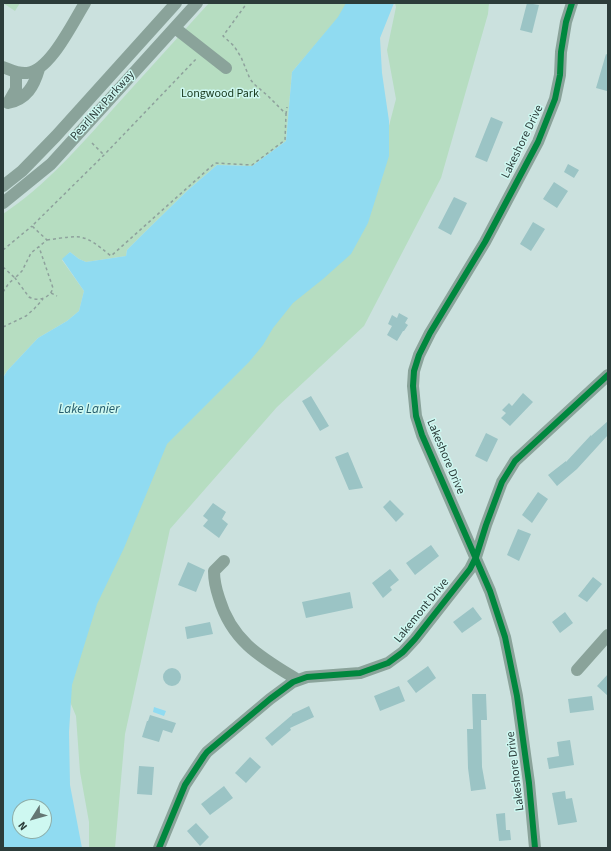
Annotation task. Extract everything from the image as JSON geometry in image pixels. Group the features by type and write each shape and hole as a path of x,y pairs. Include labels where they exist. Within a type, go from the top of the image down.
{"street":[{"path":"3,67 16,73 27,73 39,69 56,52 85,3"},
{"name":"Pearl Nix Parkway","path":"3,186 22,171 56,136 176,3"},
{"name":"Pearl Nix Parkway","path":"3,203 51,164 198,3"},
{"name":"Lakeshore Drive","path":"535,848 529,783 516,689 505,637 490,591 422,435 416,416 413,386 414,371 419,355 430,333 485,242 538,142 555,99 560,75 561,52 566,22 572,3"},
{"path":"175,28 226,68"},
{"path":"16,73 16,89 8,103 24,97 35,83 39,69"},
{"name":"Lakemont Drive","path":"159,848 185,785 207,752 270,699 298,680 307,677 360,673 388,663 403,652 470,569 476,557 502,482 515,461 608,375"},
{"path":"224,561 214,571 214,580 228,622 244,644 270,663 298,680"},
{"path":"577,670 608,635"}],"path":[{"path":"247,3 223,36 234,46 241,56 250,79 254,84 286,114"},
{"path":"3,250 32,226 104,155 197,58"},
{"path":"3,292 22,271 28,257 47,240 75,236 86,238 94,242 111,256 215,163 252,165 285,140 287,106"},
{"path":"92,143 104,155"},
{"path":"32,226 47,240"},
{"path":"3,326 26,316 51,293 53,288 49,281 45,263 39,247"},
{"path":"3,267 15,278 29,297 36,299 45,297"},
{"path":"51,293 57,296"}],"green space":[{"path":"3,3 20,3 15,11"},
{"name":"Longwood Park","path":"209,3 351,3 292,72 286,141 252,166 217,165 188,190 127,250 126,256 86,262 70,252 62,260 84,291 79,311 67,321 38,338 3,377 3,214 33,191 61,165"},
{"path":"395,3 489,3 488,14 441,178 364,326 277,407 170,529 125,734 115,848 89,848 89,822 80,772 76,716 58,673 129,494 188,405 372,191 396,99 387,50 396,7"}],"water":[{"name":"Lake Lanier","path":"346,3 394,3 380,38 382,73 389,121 389,156 368,223 351,254 293,303 249,362 167,444 124,548 97,604 72,685 69,732 70,785 82,848 3,848 3,378 7,371 38,338 67,321 79,311 84,291 62,259 70,252 86,262 126,256 127,250 146,231 188,190 217,165 252,166 286,141 292,72 338,17"},
{"path":"154,707 166,711 164,716 153,712"}],"building":[{"path":"527,3 539,5 532,33 520,30"},
{"path":"606,54 608,55 607,91 596,88"},
{"path":"491,117 503,122 487,162 475,157"},
{"path":"568,164 579,170 574,178 564,172"},
{"path":"554,182 568,191 557,208 543,199"},
{"path":"454,197 467,203 451,235 438,228"},
{"path":"533,222 545,229 531,251 520,244"},
{"path":"399,313 408,318 405,323 408,325 397,341 387,335 392,326 388,324 392,315 397,318"},
{"path":"523,393 533,402 510,426 501,418 506,413 502,410 509,403 512,406"},
{"path":"311,396 329,426 320,431 302,401"},
{"path":"608,421 608,435 577,469 557,486 548,475 566,462 591,435"},
{"path":"486,433 498,439 487,462 475,456"},
{"path":"348,452 363,488 349,490 335,457"},
{"path":"538,492 548,499 532,523 522,515"},
{"path":"390,500 404,514 396,522 383,507"},
{"path":"213,503 226,512 222,519 228,524 219,538 203,526 208,520 203,516"},
{"path":"518,529 531,534 519,561 507,555"},
{"path":"431,545 439,556 415,575 406,563"},
{"path":"188,562 205,570 196,592 178,585"},
{"path":"390,569 399,580 390,587 392,590 383,598 372,583"},
{"path":"593,577 602,584 587,602 578,596"},
{"path":"350,592 353,608 306,618 302,602"},
{"path":"473,607 482,619 462,633 453,622"},
{"path":"565,612 573,623 560,633 552,622"},
{"path":"210,622 213,634 187,639 185,627"},
{"path":"428,666 436,678 416,693 407,681"},
{"path":"172,668 176,669 180,673 180,681 176,685 172,686 168,685 164,681 163,677 164,673 168,669"},
{"path":"608,674 608,696 597,686"},
{"path":"399,686 405,701 380,711 374,696"},
{"path":"472,694 486,694 487,720 481,720 482,767 486,789 471,791 468,768 467,729 473,729"},
{"path":"592,696 594,710 570,713 568,699"},
{"path":"309,706 314,717 290,728 291,730 272,746 265,738 292,714"},
{"path":"150,715 176,723 172,733 163,730 159,742 142,737"},
{"path":"570,740 574,765 549,769 547,758 559,756 557,742"},
{"path":"250,757 261,767 246,783 235,773"},
{"path":"139,766 154,767 152,795 137,794"},
{"path":"224,786 233,798 210,815 201,804"},
{"path":"565,791 566,799 572,798 577,822 558,825 552,793"},
{"path":"505,813 506,830 510,830 511,840 499,841 496,814"},
{"path":"196,823 209,837 200,846 187,831"}],"cycle path":[{"path":"535,848 529,783 517,696 505,637 490,591 422,435 416,416 413,386 414,371 419,355 430,333 485,242 538,142 555,99 560,75 561,52 566,22 572,3"},
{"path":"159,848 185,785 204,756 270,699 293,682 307,677 360,673 388,663 403,652 470,569 476,557 502,482 515,461 608,375"}]}
